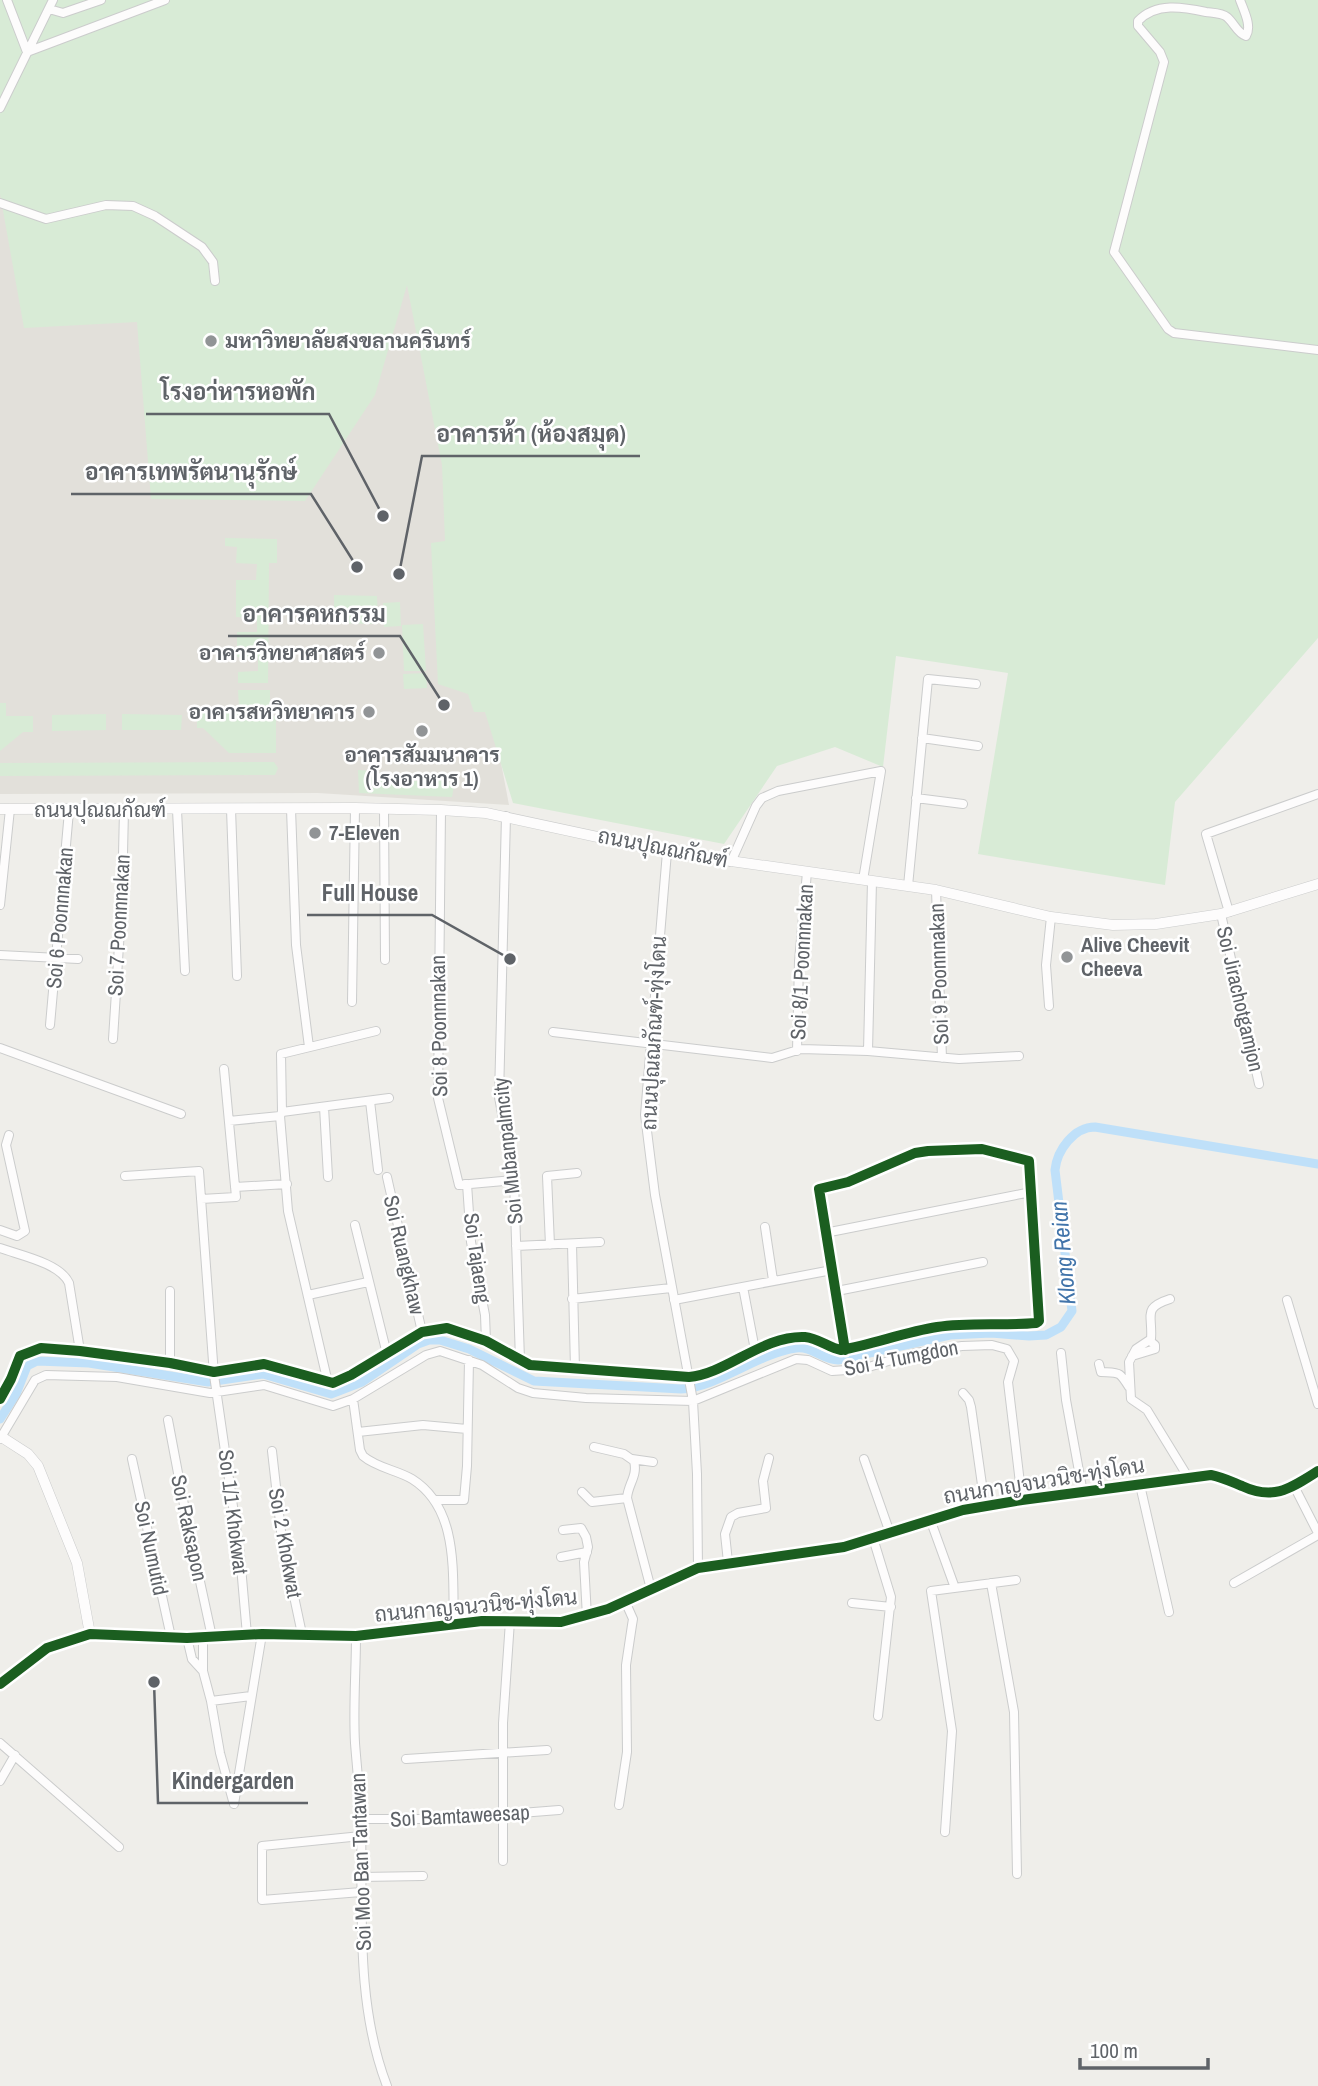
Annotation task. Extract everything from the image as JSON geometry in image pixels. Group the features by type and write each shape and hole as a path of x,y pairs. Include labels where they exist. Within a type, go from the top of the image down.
{"street":[{"path":"7,0 27,52"},
{"path":"0,108 51,4 63,13 101,0"},
{"path":"27,52 164,0"},
{"path":"1240,0 1248,24 1249,34 1246,36 1225,16 1179,7 1163,8 1138,20 1138,26 1160,52 1164,62 1114,252 1168,329 1174,333 1318,350"},
{"path":"0,203 46,219 106,205 133,206 155,216 202,247 213,262 215,281"},
{"path":"908,886 929,679 976,684"},
{"path":"922,738 978,746"},
{"path":"731,862 762,798 778,791 881,771 867,880 868,1051"},
{"name":"Soi Jirachotgamjon","path":"1259,1084 1225,913 1206,834 1318,794"},
{"path":"916,798 963,804"},
{"path":"352,1002 355,808"},
{"name":"ถนนปุณณกัณฑ์","path":"5,809 69,811 355,808 441,810 506,816 667,852 936,890 1094,924 1177,922 1225,913 1318,884"},
{"path":"0,905 5,809"},
{"path":"231,809 237,976"},
{"path":"291,809 296,945 309,1047"},
{"path":"384,809 384,960"},
{"name":"Soi 7 Poonnnakan","path":"113,1039 122,898 124,810"},
{"path":"177,810 185,971"},
{"name":"Soi 8 Poonnnakan","path":"441,810 438,1098 463,1184"},
{"name":"Soi 6 Poonnnakan","path":"50,1025 69,811"},
{"name":"Soi Mubanpalmcity","path":"506,816 499,1097 514,1180 520,1360"},
{"name":"ถนนปุณณกัณฑ์-ทุ่งโดน","path":"667,852 645,1115 655,1195 693,1399 698,1568"},
{"name":"Soi 8/1 Poonnnakan","path":"797,1051 799,961 807,872"},
{"name":"Soi 9 Poonnnakan","path":"936,890 942,1058"},
{"path":"1049,1006 1047,956 1051,916"},
{"path":"0,955 78,959"},
{"path":"328,1383 288,1211 281,1114 281,1054 376,1031"},
{"path":"553,1032 772,1058 797,1051 868,1051 942,1058 1019,1056"},
{"path":"0,1048 181,1114"},
{"path":"201,1199 236,1197 224,1069"},
{"path":"229,1121 389,1098"},
{"name":"Soi Ruangkhaw","path":"370,1101 378,1170"},
{"path":"324,1107 328,1177"},
{"path":"0,1230 17,1236 25,1231 6,1145 9,1135"},
{"path":"0,1399 12,1379 20,1356 41,1348 170,1363 214,1373 264,1364 328,1383 351,1376 422,1332 451,1329 486,1341 530,1365 690,1378 755,1350 800,1337 812,1338 834,1349 845,1350 939,1327 1037,1323 1030,1161 971,1148 915,1153 848,1182 819,1189 845,1350"},
{"name":"Soi 1/1 Khokwat","path":"125,1177 199,1171 214,1373 240,1555 247,1635"},
{"path":"550,1245 547,1176 577,1173"},
{"name":"Soi Ruangkhaw","path":"387,1177 422,1332"},
{"path":"463,1184 514,1180"},
{"path":"235,1187 287,1184"},
{"name":"Soi Tajaeng","path":"463,1184 485,1311 486,1341"},
{"path":"825,1233 1031,1192"},
{"path":"355,1225 387,1354"},
{"path":"765,1227 774,1280"},
{"path":"516,1247 600,1242"},
{"path":"572,1244 575,1370"},
{"path":"0,1248 46,1264 64,1274 69,1283 80,1351"},
{"path":"837,1292 984,1262"},
{"path":"674,1300 832,1270"},
{"path":"308,1295 369,1282"},
{"path":"743,1287 755,1350"},
{"path":"572,1299 671,1288"},
{"path":"170,1291 170,1363"},
{"path":"1170,1299 1152,1308 1150,1341 1136,1349 1128,1366 1131,1399 1147,1410 1188,1477"},
{"path":"1287,1300 1318,1404"},
{"name":"Soi 4 Tumgdon","path":"693,1399 796,1359 808,1360 828,1371 859,1370 922,1352 974,1345 1002,1346 1009,1351 1014,1361 1008,1382 1022,1500"},
{"path":"90,1634 77,1563 38,1466 28,1454 1,1438 35,1380 43,1376 117,1377 204,1392 264,1385 333,1406 353,1399 432,1352 445,1351 487,1368 518,1388 533,1393 586,1398 693,1399"},
{"path":"1061,1353 1066,1400 1083,1493"},
{"path":"434,1500 464,1500 469,1360"},
{"path":"1099,1364 1101,1372 1120,1373 1131,1390"},
{"path":"963,1393 969,1399 971,1407 985,1506"},
{"path":"353,1399 360,1450 366,1459 411,1479 434,1500 449,1531 454,1624"},
{"name":"Soi Raksapon","path":"168,1420 208,1637 203,1671"},
{"path":"358,1432 423,1425 467,1429"},
{"path":"594,1447 624,1454 632,1459 653,1462"},
{"name":"Soi 2 Khokwat","path":"272,1451 282,1540 302,1634"},
{"path":"728,1562 725,1534 731,1517 738,1513 766,1508 763,1481 769,1458"},
{"name":"Soi Numutid","path":"132,1459 171,1637"},
{"path":"632,1459 635,1475 627,1498 651,1589"},
{"path":"864,1459 890,1533"},
{"name":"ถนนกาญจนวนิช-ทุ่งโดน","path":"0,1684 47,1648 90,1634 187,1638 262,1634 356,1636 482,1621 552,1623 587,1617 698,1568 833,1549 930,1519 985,1506 1188,1477 1216,1476 1265,1494 1294,1486 1318,1471"},
{"path":"1140,1485 1169,1612"},
{"path":"1234,1583 1318,1534 1294,1486"},
{"path":"582,1492 592,1502 627,1498"},
{"path":"930,1519 955,1588"},
{"path":"563,1530 581,1528 586,1537 587,1552 584,1562 587,1617"},
{"path":"873,1538 889,1588 891,1607 878,1716"},
{"path":"561,1557 587,1552"},
{"path":"945,1832 952,1731 931,1591 1016,1580"},
{"path":"991,1583 1014,1712 1017,1874"},
{"path":"620,1805 627,1752 626,1665 633,1619 625,1601"},
{"path":"852,1602 891,1607"},
{"path":"503,1861 503,1754 510,1621"},
{"path":"187,1638 192,1659 203,1671 234,1804 262,1634"},
{"name":"Soi Moo Ban Tantawan","path":"356,1636 355,1740 361,1819 361,1892 366,1986 376,2057 387,2086"},
{"path":"211,1701 251,1696"},
{"path":"0,1743 119,1847"},
{"path":"406,1759 547,1750"},
{"path":"0,1781 15,1755"},
{"name":"Soi Bamtaweesap","path":"361,1819 443,1819 559,1810"},
{"path":"361,1836 262,1846 262,1900 361,1892"},
{"path":"361,1877 423,1876"}],"shaded area":[{"name":"มหาวิทยาลัยสงขลานครินทร์","path":"0,0 400,229 509,805 318,793 0,794"}],"green space":[{"path":"0,0 1318,0 1318,638 1175,802 1165,885 978,854 1008,673 896,656 883,767 835,747 777,766 724,844 513,803 485,712 474,712 468,694 438,684 431,543 445,541 442,465 407,285 375,395 305,501 151,499 137,322 24,328 0,194"},
{"path":"225,538 277,539 277,563 269,563 268,683 238,683 238,672 258,671 258,657 237,657 237,632 257,632 257,618 236,617 236,580 256,580 257,564 236,563 237,547 225,546"},
{"path":"334,595 377,596 378,624 334,623"},
{"path":"400,602 401,626 384,627 383,603"},
{"path":"423,624 426,671 404,671 402,625"},
{"path":"426,673 427,688 404,689 403,674"},
{"path":"238,690 270,690 270,716 276,716 276,753 229,753 203,728 197,728 197,713 231,713 231,706 239,706"},
{"path":"0,703 6,703 6,716 33,716 33,732 23,732 0,751"},
{"path":"106,714 106,730 52,731 52,715"},
{"path":"122,714 182,715 181,730 122,730"},
{"path":"274,762 278,768 275,775 0,776 0,763"},
{"path":"358,770 373,771 406,782 432,779 450,782 454,786 452,797 359,793"}],"waterway":[{"name":"Klong Reian","path":"0,1419 16,1394 27,1366 37,1361 89,1363 208,1382 263,1374 331,1394 362,1382 418,1344 440,1340 469,1349 534,1381 681,1389 709,1383 767,1356 796,1348 838,1360 950,1335 1046,1335 1061,1327 1072,1311 1055,1170 1063,1148 1080,1131 1095,1127 1318,1164"}],"cycle path":[{"path":"0,1399 20,1356 41,1348 170,1363 214,1372 264,1364 333,1383 422,1332 447,1328 486,1341 530,1365 689,1377 717,1369 760,1348 789,1338 810,1338 841,1350 853,1347 865,1345 937,1327 1036,1323 1039,1321 1029,1161 982,1149 928,1151 915,1153 848,1182 819,1189 845,1350"},
{"path":"0,1684 47,1648 90,1634 187,1638 262,1634 356,1636 482,1621 561,1622 608,1609 698,1568 844,1547 963,1510 1211,1475 1253,1490 1273,1492 1291,1487 1318,1471"}],"place":[{"name":"มหาวิทยาลัยสงขลานครินทร์","path":"211,341"},
{"name":"โรงอา่หารหอพัก","path":"383,516"},
{"name":"อาคารเทพรัตนานุรักษ์","path":"357,567"},
{"name":"อาคารห้า (ห้องสมุด)","path":"399,574"},
{"name":"อาคารวิทยาศาสตร์","path":"379,653"},
{"name":"อาคารคหกรรม","path":"444,705"},
{"name":"อาคารสหวิทยาคาร","path":"369,712"},
{"name":"อาคารสัมมนาคาร (โรงอาหาร 1)","path":"422,731"},
{"name":"7-Eleven","path":"315,833"},
{"name":"Alive Cheevit Cheeva","path":"1067,957"},
{"name":"Full House","path":"510,959"},
{"name":"Kindergarden","path":"154,1682"}]}
